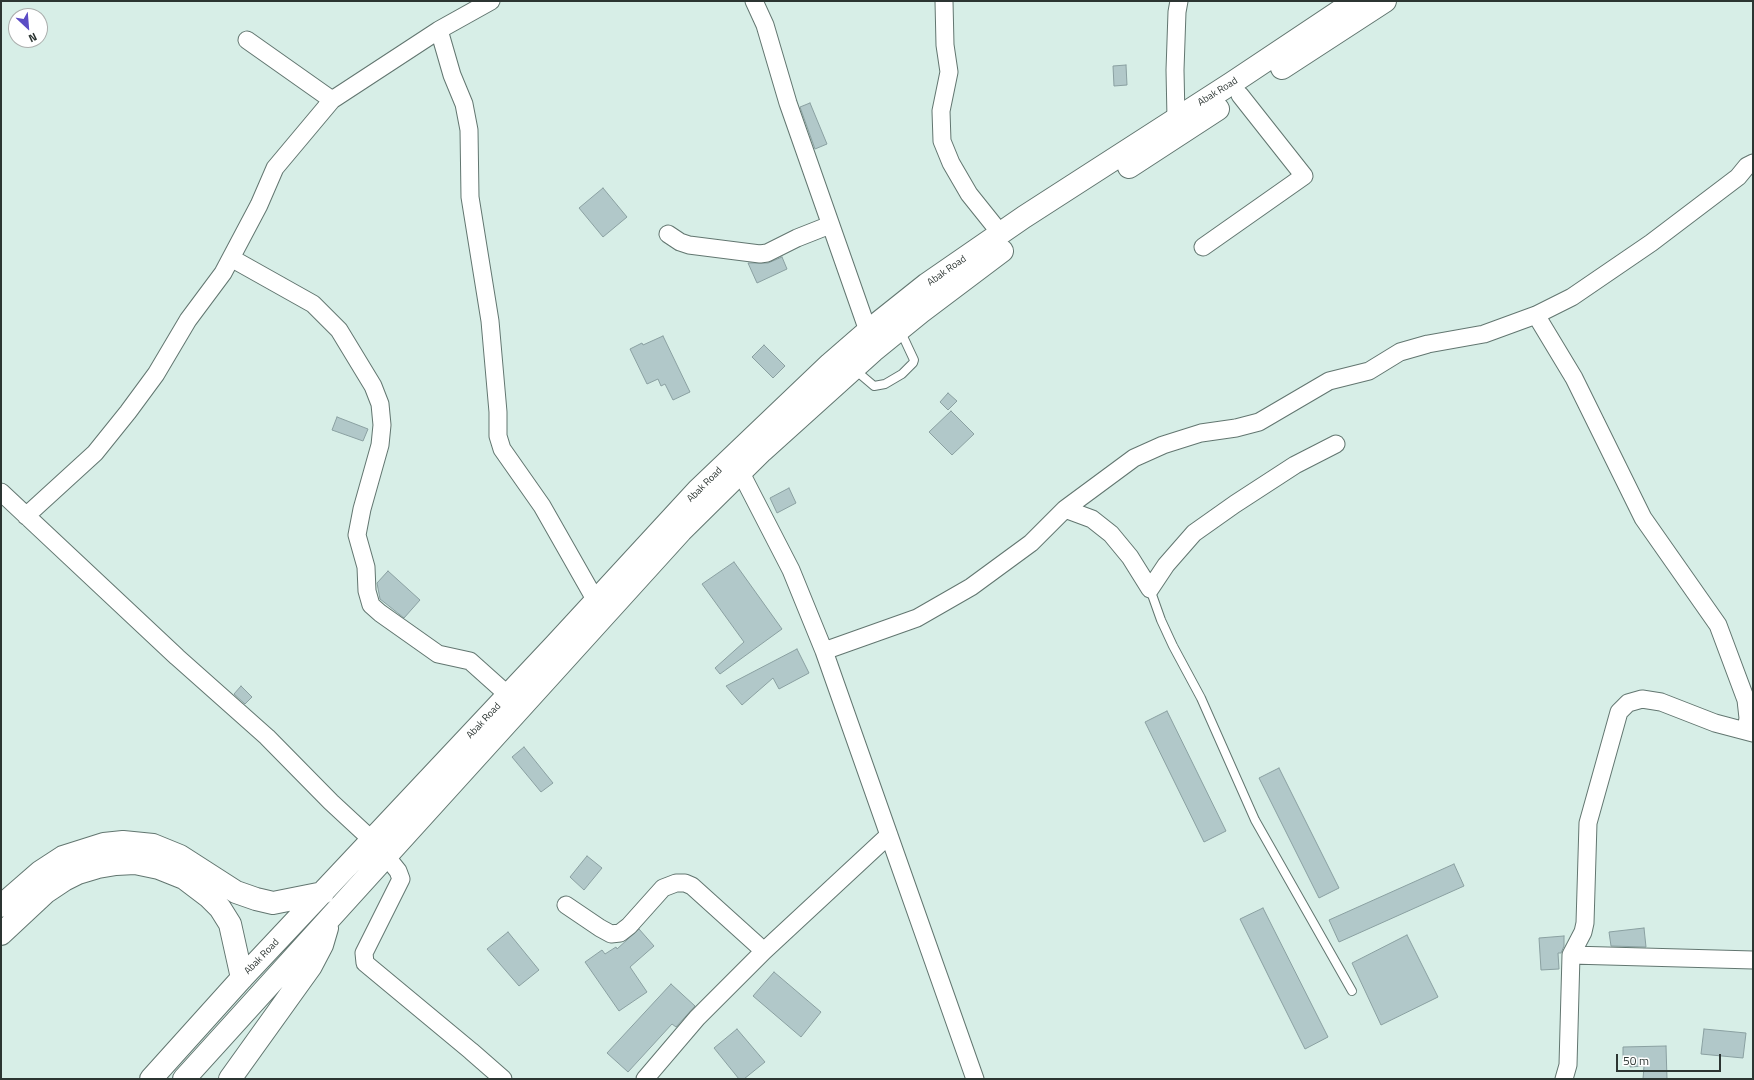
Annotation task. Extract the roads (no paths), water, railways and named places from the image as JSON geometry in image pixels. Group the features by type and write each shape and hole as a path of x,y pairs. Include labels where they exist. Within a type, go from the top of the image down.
{"highway":[{"name":"Abak Road","path":"151,1079 242,978 323,893 379,848 676,537 762,452 854,369 900,329 987,261 1236,89 1355,1"},
{"name":"Abak Road","path":"184,1079 329,919 379,848 508,695 698,490 830,364 868,331 928,284 1000,234 1176,118 1236,89 1384,1"},
{"path":"1,906 40,872 63,857 104,844 123,842 153,845 180,856 236,892 256,899 272,903 323,893"},
{"path":"1,934 46,892 64,880 78,873 98,867 135,863 159,868 184,878 197,887 214,903 230,924 242,978"},
{"path":"230,1079 311,966 322,945 329,919"}],"street":[{"path":"26,516 95,453 156,374 188,320 223,273 232,258 259,205 275,168 332,100 439,30 491,1"},
{"path":"754,1 766,26 788,103 868,331"},
{"path":"944,1 945,45 949,72 942,111 942,141 951,162 969,194 1000,234"},
{"path":"1176,118 1175,70 1177,12 1179,1"},
{"path":"439,30 452,75 464,104 469,130 470,197 490,321 498,412 498,436 502,449 542,506 596,600"},
{"path":"247,40 332,100"},
{"path":"1203,247 1304,176 1236,89"},
{"path":"824,651 917,618 971,587 1031,543 1065,509 1134,458 1163,445 1201,433 1236,428 1259,422 1329,381 1369,371 1400,352 1428,344 1484,334 1536,315 1572,297 1651,243 1738,177 1747,166 1753,163"},
{"path":"668,234 680,242 689,245 760,254 767,253 797,238 830,225"},
{"path":"232,258 313,304 339,330 375,392 380,404 382,425 380,444 362,509 357,535 366,567 367,591 371,605 438,654 470,661 508,695"},
{"path":"1536,315 1574,378 1643,518 1718,625 1746,700 1749,732 1715,723 1661,702 1642,699 1628,703 1619,712 1588,823 1585,923 1583,932 1571,955 1568,1065 1564,1079"},
{"path":"1065,509 1092,519 1111,534 1130,557 1150,589 1166,566 1194,533 1295,465 1336,444"},
{"path":"741,473 790,570 824,651 975,1079"},
{"path":"1,492 177,657 268,737 331,802 379,848 398,871 401,879 364,953 365,963 471,1050 503,1079"},
{"path":"645,1079 698,1018 764,951 889,835"},
{"path":"566,905 611,934 620,933 629,926 663,888 676,883 685,883 692,886 764,951"},
{"path":"1571,955 1753,960"}],"lane":[{"path":"854,369 874,386 885,384 902,374 914,360 900,329"},
{"path":"1150,589 1164,627 1201,698 1255,820 1352,991"}]}
